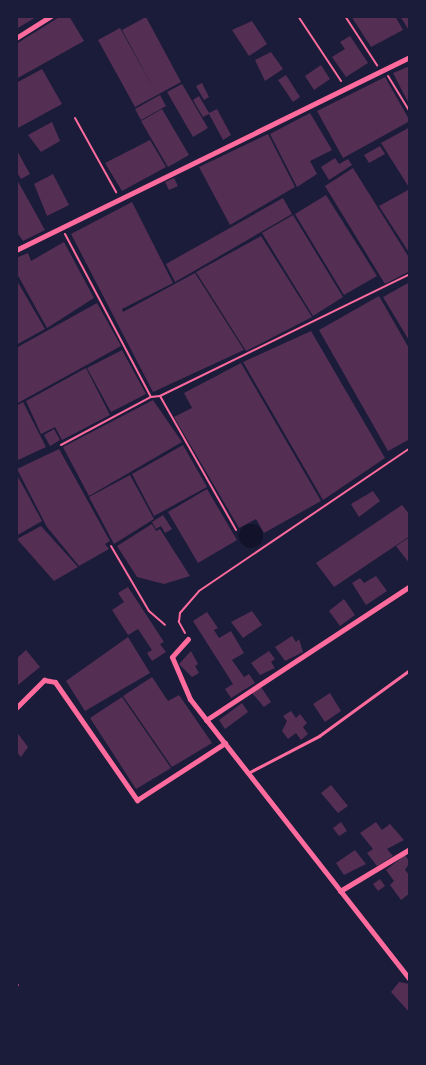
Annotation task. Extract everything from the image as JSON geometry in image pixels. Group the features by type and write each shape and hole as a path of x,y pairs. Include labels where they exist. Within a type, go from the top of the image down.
{"street":[{"path":"16,38 50,16"},
{"path":"16,250 410,57"},
{"path":"206,720 410,586"},
{"path":"188,639 174,653 172,661 181,684 206,720 410,980"},
{"path":"16,708 44,680 55,682 137,800 225,743"},
{"path":"340,890 410,849"}],"lane":[{"path":"248,773 319,736 410,670"}],"path":[{"path":"298,16 345,89"},
{"path":"345,16 410,112"},
{"path":"75,118 120,199"},
{"path":"62,227 151,398"},
{"path":"61,444 151,398 160,396 410,274"},
{"path":"160,396 236,530"},
{"path":"188,639 179,622 180,613 199,591 410,448"},
{"path":"111,546 149,611 165,625"}],"shaded area":[{"path":"251,524 259,528 263,536 259,544 251,548 243,544 239,536 243,528"}],"building":[{"path":"16,16 38,16 16,29"},
{"path":"61,16 69,16 84,41 16,79 16,44"},
{"path":"351,16 395,16 403,30 371,47"},
{"path":"400,16 410,16 410,32"},
{"path":"146,17 181,82 135,107 98,40 120,28 156,93 122,30"},
{"path":"252,21 267,44 249,56 232,30"},
{"path":"350,36 368,63 346,77 332,57 345,49 340,42"},
{"path":"271,52 283,69 265,81 255,60"},
{"path":"321,65 330,79 314,90 305,76"},
{"path":"410,66 410,106 393,73"},
{"path":"42,69 62,104 16,129 16,83"},
{"path":"286,75 300,97 293,102 278,80"},
{"path":"385,77 410,121 343,158 317,111"},
{"path":"202,83 209,97 204,100 196,86"},
{"path":"182,84 208,128 193,137 167,92"},
{"path":"160,95 166,106 141,120 135,109"},
{"path":"199,96 209,113 217,109 231,135 223,140 209,114 203,117 193,100"},
{"path":"162,109 189,155 168,167 141,121"},
{"path":"310,113 332,150 310,161 317,174 297,187 270,134"},
{"path":"52,122 60,141 41,152 28,135"},
{"path":"410,127 410,189 381,143"},
{"path":"268,134 295,187 230,225 199,167"},
{"path":"150,140 166,167 122,191 105,163"},
{"path":"380,146 385,154 369,163 364,155"},
{"path":"16,149 30,174 21,179 16,171"},
{"path":"335,158 339,164 348,159 352,165 329,180 321,167"},
{"path":"353,168 410,259 410,271 385,284 325,186"},
{"path":"53,174 69,205 47,216 34,184"},
{"path":"16,178 45,230 23,241 16,231"},
{"path":"174,178 178,186 169,190 165,182"},
{"path":"408,190 410,193 410,254 379,206"},
{"path":"326,195 377,276 344,295 295,214"},
{"path":"283,198 292,214 175,282 166,264"},
{"path":"132,202 173,283 122,309 123,312 195,273 244,350 153,392 71,234"},
{"path":"293,215 343,297 313,316 262,233"},
{"path":"261,236 312,317 246,351 196,272"},
{"path":"64,242 94,298 47,328 16,272 16,258 28,253 31,261"},
{"path":"16,279 45,329 16,345"},
{"path":"410,282 410,342 383,297"},
{"path":"379,296 410,350 410,439 388,451 319,330"},
{"path":"97,303 121,346 16,404 16,348"},
{"path":"311,331 385,458 323,500 243,362"},
{"path":"122,350 146,394 111,412 87,368"},
{"path":"241,363 321,501 264,533 256,519 239,528 174,417 192,408 184,393"},
{"path":"86,368 110,415 62,440 55,427 41,434 26,401"},
{"path":"153,400 182,442 89,496 63,447"},
{"path":"23,402 46,447 16,461 16,406"},
{"path":"54,429 60,440 50,446 44,435"},
{"path":"183,445 207,487 154,516 132,474"},
{"path":"59,449 110,541 105,544 109,549 79,566 47,527 17,469"},
{"path":"16,473 42,521 16,536"},
{"path":"130,475 154,519 114,544 89,497"},
{"path":"207,489 237,540 198,563 168,512"},
{"path":"373,491 380,501 359,517 351,504"},
{"path":"402,505 410,515 410,536 334,587 316,563"},
{"path":"163,515 172,529 165,533 161,526 156,529 152,522"},
{"path":"152,524 156,531 160,529 190,576 164,584 137,577 117,546"},
{"path":"41,526 78,567 54,581 17,539"},
{"path":"410,537 410,564 396,546"},
{"path":"376,576 387,591 366,605 352,583 360,578 364,583"},
{"path":"128,587 164,642 160,644 166,652 152,661 147,653 152,650 138,629 128,635 112,610 124,602 118,593"},
{"path":"344,599 355,615 340,626 329,611"},
{"path":"252,611 262,625 243,638 231,622"},
{"path":"207,612 218,628 214,630 219,638 231,631 244,653 232,660 244,677 249,674 255,683 231,698 225,689 233,684 193,621"},
{"path":"292,636 296,642 299,639 303,652 285,661 275,647"},
{"path":"128,637 150,673 85,711 66,681"},
{"path":"26,650 40,667 18,685 16,659"},
{"path":"191,651 198,664 195,666 199,673 192,677 179,664"},
{"path":"269,651 275,659 271,662 275,668 260,675 251,663"},
{"path":"152,677 168,701 179,695 212,743 172,767 123,696"},
{"path":"261,687 271,702 264,707 252,693"},
{"path":"330,693 341,711 325,722 313,704"},
{"path":"122,697 171,768 136,789 90,718"},
{"path":"242,703 248,712 225,729 219,720"},
{"path":"291,711 296,718 300,714 307,723 303,727 308,734 301,740 296,733 288,739 282,731 287,721 283,716"},
{"path":"16,731 28,747 21,757 16,751"},
{"path":"331,785 348,806 338,813 321,793"},
{"path":"341,822 347,831 339,836 333,828"},
{"path":"376,822 382,830 390,824 404,840 387,849 393,856 377,866 367,853 373,849 360,833"},
{"path":"355,850 366,864 344,875 336,863"},
{"path":"405,855 410,862 405,870 410,876 410,893 401,900 390,885 394,881 386,870"},
{"path":"380,879 385,886 378,891 373,884"},
{"path":"399,982 410,984 410,1013 391,992"}]}
